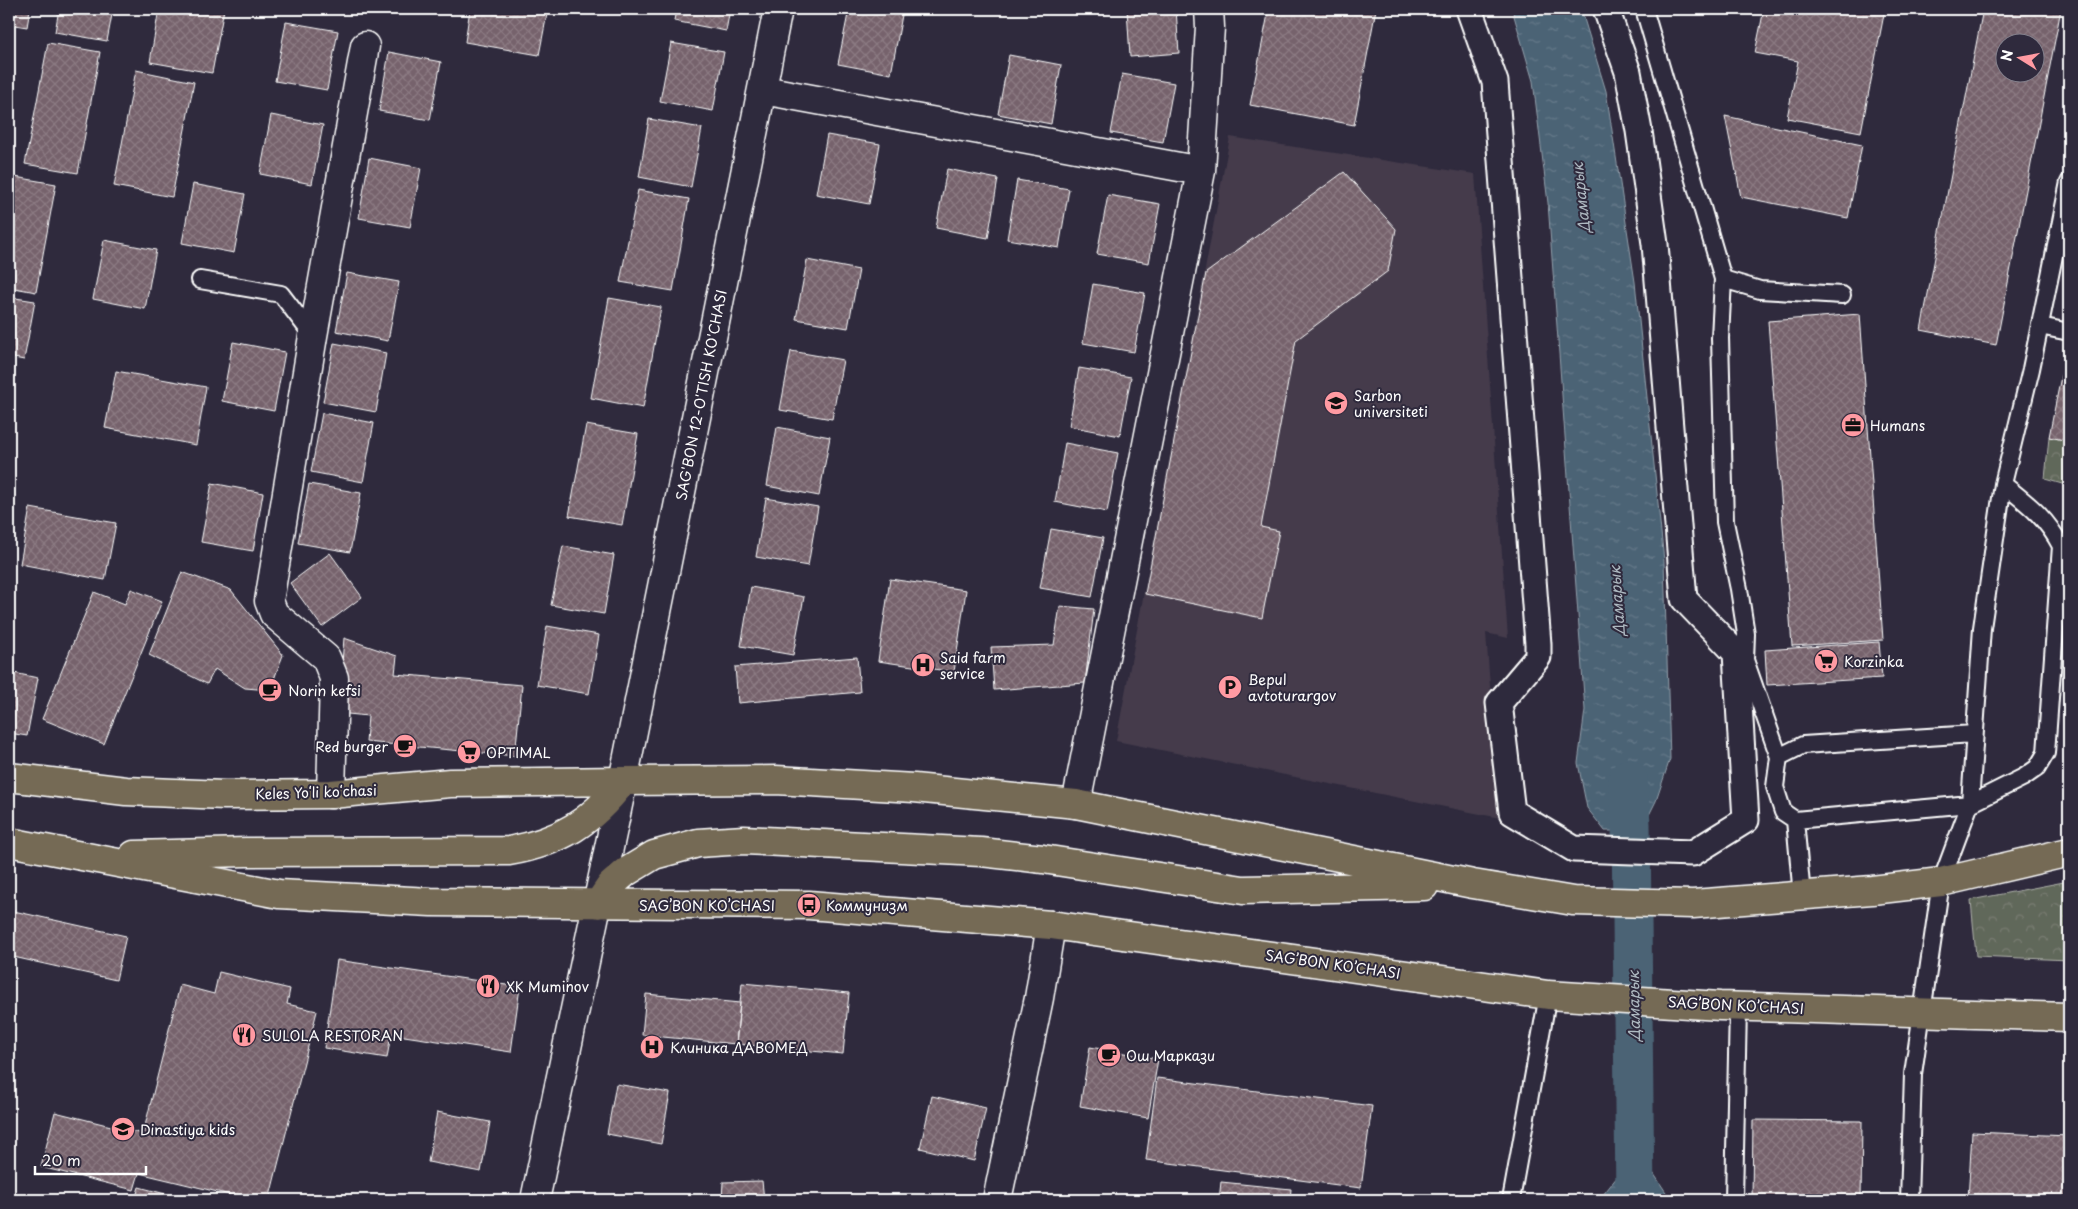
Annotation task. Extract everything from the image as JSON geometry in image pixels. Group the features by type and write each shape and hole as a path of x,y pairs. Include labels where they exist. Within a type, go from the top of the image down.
{"main road":[{"name":"Keles Yoʻli koʻchasi","path":"9,777 126,791 225,795 331,794 450,783 624,781"},
{"path":"81,856 246,852 509,851 541,844 570,831 599,810 624,781 776,780 914,788 1076,804 1473,884 1573,900 1693,904 1802,896 1941,882 2069,852"},
{"path":"9,842 279,894 431,902 598,904 611,885 626,872 654,856 698,843 736,840 776,840 981,852 1043,859 1243,890 1473,884"},
{"name":"SAG’BON KO’CHASI","path":"598,904 809,905 1051,924 1558,995 1738,1007 2069,1017"}],"street":[{"name":"SAG'BON 12-O'TISH KO'CHASI","path":"536,1200 624,781 778,9"},
{"path":"1076,804 1201,171 1210,27 1209,9"},
{"path":"1469,9 1495,82 1538,644 1538,657 1499,703 1512,812 1574,850 1693,853 1746,820 1736,653 1684,599 1654,244 1639,131 1628,72 1606,9"},
{"path":"331,794 334,678 326,658 274,614 270,601 313,336 365,46"},
{"path":"763,90 1201,171"},
{"path":"997,1200 1039,998 1051,924"}],"lane":[{"path":"1644,9 1723,279 1720,338 1725,522 1746,634 1745,660 1779,757 1775,787 1783,812 1795,820 1970,804 2024,777 2037,768 2046,752 2060,546 2052,529 2039,513 2003,484"},
{"path":"1909,1200 1912,1074 1941,882 1970,804 1982,628 2003,484 2040,326 2069,182"},
{"path":"1723,279 1760,290 1842,295"},
{"path":"200,280 281,294 313,336"},
{"path":"2040,326 2069,332"},
{"path":"1779,757 1803,745 1974,734"},
{"path":"1795,820 1802,896"},
{"path":"1511,1200 1558,995"},
{"path":"1734,1200 1738,1007"}],"shaded area":[{"name":"Sarbon universiteti","path":"1230,137 1475,174 1508,638 1486,633 1500,818 1116,741"}],"green space":[{"path":"2049,437 2069,441 2069,486 2045,479"},
{"path":"2069,881 2069,960 1976,956 1971,900"}],"water":[{"path":"1512,9 1581,9 1606,91 1635,282 1664,561 1670,759 1656,801 1641,831 1605,831 1587,808 1578,763 1585,710 1548,203 1533,81"},
{"path":"1652,1171 1671,1200 1599,1200 1621,1172"}],"building":[{"path":"9,9 30,9 27,27 9,24"},
{"path":"59,9 113,9 107,41 55,32"},
{"path":"159,9 224,9 212,73 150,62"},
{"path":"470,9 516,9 547,14 539,55 465,42"},
{"path":"676,9 730,9 726,31 674,21"},
{"path":"849,9 866,9 902,15 891,74 838,64"},
{"path":"1127,9 1176,9 1179,53 1130,57"},
{"path":"1269,9 1376,9 1354,125 1250,105"},
{"path":"1764,9 1885,9 1861,132 1787,118 1798,61 1755,53"},
{"path":"1983,9 2061,9 1996,345 1921,330"},
{"path":"286,22 338,31 327,90 275,81"},
{"path":"48,43 100,52 78,173 25,164"},
{"path":"671,43 724,52 713,111 660,101"},
{"path":"389,52 441,62 430,120 379,111"},
{"path":"1009,55 1061,65 1051,124 998,114"},
{"path":"136,70 194,82 172,197 114,186"},
{"path":"1122,74 1174,83 1163,142 1111,133"},
{"path":"271,115 323,125 312,184 260,174"},
{"path":"1725,116 1862,145 1848,218 1741,197"},
{"path":"649,119 702,128 691,187 639,177"},
{"path":"827,135 880,144 869,204 816,194"},
{"path":"369,158 421,168 410,227 359,218"},
{"path":"947,169 998,179 988,238 936,228"},
{"path":"1344,172 1396,229 1388,271 1296,340 1261,527 1279,531 1262,618 1145,594 1206,273"},
{"path":"9,176 56,184 36,292 9,287"},
{"path":"1017,180 1069,189 1059,248 1007,239"},
{"path":"193,184 245,194 234,253 182,243"},
{"path":"638,190 689,199 673,291 620,282"},
{"path":"1108,195 1160,204 1149,263 1097,254"},
{"path":"104,240 156,250 145,309 93,299"},
{"path":"807,260 859,270 848,328 796,319"},
{"path":"347,273 399,282 388,341 336,331"},
{"path":"1093,284 1145,293 1134,352 1083,343"},
{"path":"9,297 35,301 24,360 9,357"},
{"path":"609,298 661,307 643,408 591,398"},
{"path":"1860,314 1883,640 1792,646 1768,321"},
{"path":"233,342 285,352 274,411 222,401"},
{"path":"334,343 386,353 376,412 323,402"},
{"path":"791,351 843,360 832,419 780,410"},
{"path":"2065,356 2069,357 2069,441 2049,437"},
{"path":"1079,368 1131,377 1120,436 1069,426"},
{"path":"116,371 206,387 196,445 105,428"},
{"path":"322,413 374,423 363,482 311,472"},
{"path":"586,425 638,434 622,525 569,516"},
{"path":"777,427 830,437 819,496 767,486"},
{"path":"1065,443 1118,453 1107,512 1055,502"},
{"path":"212,483 263,493 253,551 201,542"},
{"path":"309,484 361,493 350,552 298,543"},
{"path":"766,498 818,507 808,566 756,557"},
{"path":"30,508 116,523 105,580 20,564"},
{"path":"1051,529 1103,538 1092,597 1040,588"},
{"path":"563,546 614,555 604,614 551,605"},
{"path":"330,553 362,597 322,627 290,583"},
{"path":"182,572 231,590 283,655 270,690 245,688 215,669 207,684 149,655"},
{"path":"890,579 966,590 954,672 878,661"},
{"path":"751,587 804,597 793,655 741,646"},
{"path":"131,589 162,601 104,744 42,719 94,592 125,604"},
{"path":"1060,606 1094,609 1085,683 994,690 991,647 1054,645"},
{"path":"547,626 599,635 589,694 537,685"},
{"path":"344,638 397,656 395,674 522,685 515,756 366,742 368,716 338,713"},
{"path":"1879,642 1882,678 1767,685 1765,650"},
{"path":"857,657 860,692 738,703 735,667"},
{"path":"9,672 38,678 27,736 9,733"},
{"path":"9,910 126,936 116,980 9,956"},
{"path":"337,960 520,987 511,1052 391,1034 387,1058 324,1048"},
{"path":"219,972 290,989 287,1004 317,1011 269,1200 251,1200 139,1173 134,1190 41,1167 55,1112 143,1134 180,985 214,994"},
{"path":"742,983 849,993 843,1054 736,1044"},
{"path":"646,994 740,1003 736,1044 642,1035"},
{"path":"1090,1047 1158,1059 1148,1118 1080,1106"},
{"path":"1157,1078 1372,1106 1361,1188 1146,1160"},
{"path":"616,1084 670,1093 661,1144 607,1134"},
{"path":"932,1096 986,1108 974,1161 920,1148"},
{"path":"437,1112 490,1122 481,1172 428,1162"},
{"path":"1753,1120 1862,1121 1861,1200 1752,1200"},
{"path":"1972,1132 2069,1136 2069,1200 1968,1200"},
{"path":"762,1181 764,1200 722,1200 723,1182"},
{"path":"1221,1182 1291,1189 1290,1200 1219,1200"},
{"path":"139,1187 188,1200 135,1200"}],"waterway":[{"name":"Дамарык","path":"1628,779 1631,824 1635,1200"}],"place":[{"name":"Sarbon universiteti","path":"1336,403"},
{"name":"Humans","path":"1853,425"},
{"name":"Korzinka","path":"1826,661"},
{"name":"Said farm service","path":"923,665"},
{"name":"Bepul avtoturargov","path":"1230,687"},
{"name":"Norin kefsi","path":"270,690"},
{"name":"Red burger","path":"405,746"},
{"name":"OPTIMAL","path":"469,752"},
{"name":"Коммунизм","path":"809,905"},
{"name":"XK Muminov","path":"488,986"},
{"name":"SULOLA RESTORAN","path":"244,1035"},
{"name":"Клиника ДАВОМЕД","path":"652,1047"},
{"name":"Ош Маркази","path":"1109,1055"},
{"name":"Dinastiya kids","path":"123,1129"}]}
